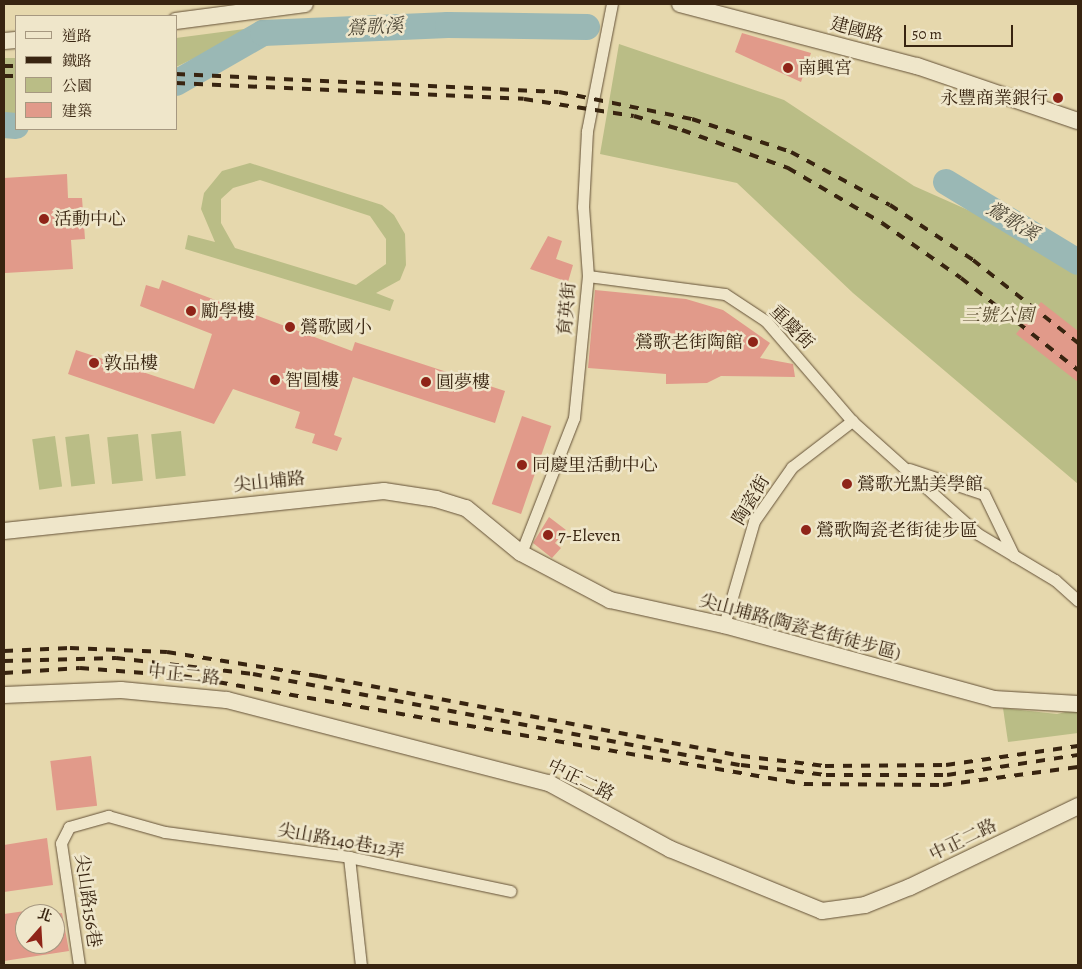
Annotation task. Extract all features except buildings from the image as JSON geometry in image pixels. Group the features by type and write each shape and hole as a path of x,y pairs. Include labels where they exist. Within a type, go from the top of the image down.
{"main road":[{"path":"178,21 303,4"},
{"name":"建國路","path":"680,4 917,66 1078,120"},
{"name":"尖山埔路","path":"4,531 384,491 466,508 521,553"},
{"name":"尖山埔路(陶瓷老街徒步區)","path":"521,553 610,600 724,625 994,699 1078,704"},
{"name":"中正二路","path":"4,695 121,690 227,700 549,783 670,849 822,911 865,905 910,887 1078,806"}],"street":[{"name":"育英街","path":"521,553 574,418 588,276 582,207 587,131 598,59 611,9"},
{"name":"重慶街","path":"588,276 725,294 766,321 852,421 978,534 1055,580 1078,601"},
{"name":"陶瓷街","path":"724,625 754,521 792,467 852,421"},
{"name":"重慶街","path":"904,467 984,494 1014,556"},
{"name":"尖山路140巷12弄","path":"80,821 108,816 165,832 349,857 510,891"},
{"name":"尖山路156巷","path":"79,965 61,843 69,827 80,821"},
{"path":"349,857 362,965"}],"green space":[{"path":"259,27 178,66 178,38"},
{"name":"三號公園","path":"619,44 784,100 914,186 986,218 1078,272 1078,484 853,293 737,183 600,154"},
{"path":"4,58 15,58 15,115 4,115"},
{"path":"250,163 382,205 394,215 405,234 406,265 400,280 376,293 394,300 390,311 185,249 188,235 215,242 201,209 204,193 222,171","holes":["260,180 370,216 386,239 386,264 356,285 235,248 221,223 221,199 233,188"]},
{"path":"181,431 186,476 156,479 151,434"},
{"path":"89,434 95,484 71,487 65,437"},
{"path":"138,434 143,481 112,484 107,437"},
{"path":"55,436 62,487 39,490 32,439"},
{"path":"1003,708 1057,714 1078,709 1078,733 1008,742"}],"waterway":[{"name":"鶯歌溪","path":"178,82 263,33 448,25 587,27"},
{"name":"鶯歌溪","path":"4,125 15,126"},
{"name":"鶯歌溪","path":"946,182 1078,262"}],"railway":[{"path":"4,66 15,66"},
{"path":"178,74 559,92 692,119 791,152 890,205 973,260 1078,343"},
{"path":"4,76 15,76"},
{"path":"178,83 524,99 634,116 682,130 788,168 882,223 961,278 1078,370"},
{"path":"4,651 70,648 167,652 318,676 741,756 825,766 946,765 1078,746"},
{"path":"4,661 116,658 253,674 741,765 826,775 947,775 1078,755"},
{"path":"4,673 80,668 183,676 804,784 943,785 1078,767"}],"place":[{"name":"南興宮","path":"788,68"},
{"name":"永豐商業銀行","path":"1058,98"},
{"name":"活動中心","path":"44,219"},
{"name":"勵學樓","path":"191,311"},
{"name":"鶯歌國小","path":"290,327"},
{"name":"鶯歌老街陶館","path":"753,342"},
{"name":"敦品樓","path":"94,363"},
{"name":"智圓樓","path":"275,380"},
{"name":"圓夢樓","path":"426,382"},
{"name":"同慶里活動中心","path":"522,465"},
{"name":"鶯歌光點美學館","path":"847,484"},
{"name":"鶯歌陶瓷老街徒步區","path":"806,530"},
{"name":"7-Eleven","path":"548,535"}]}
